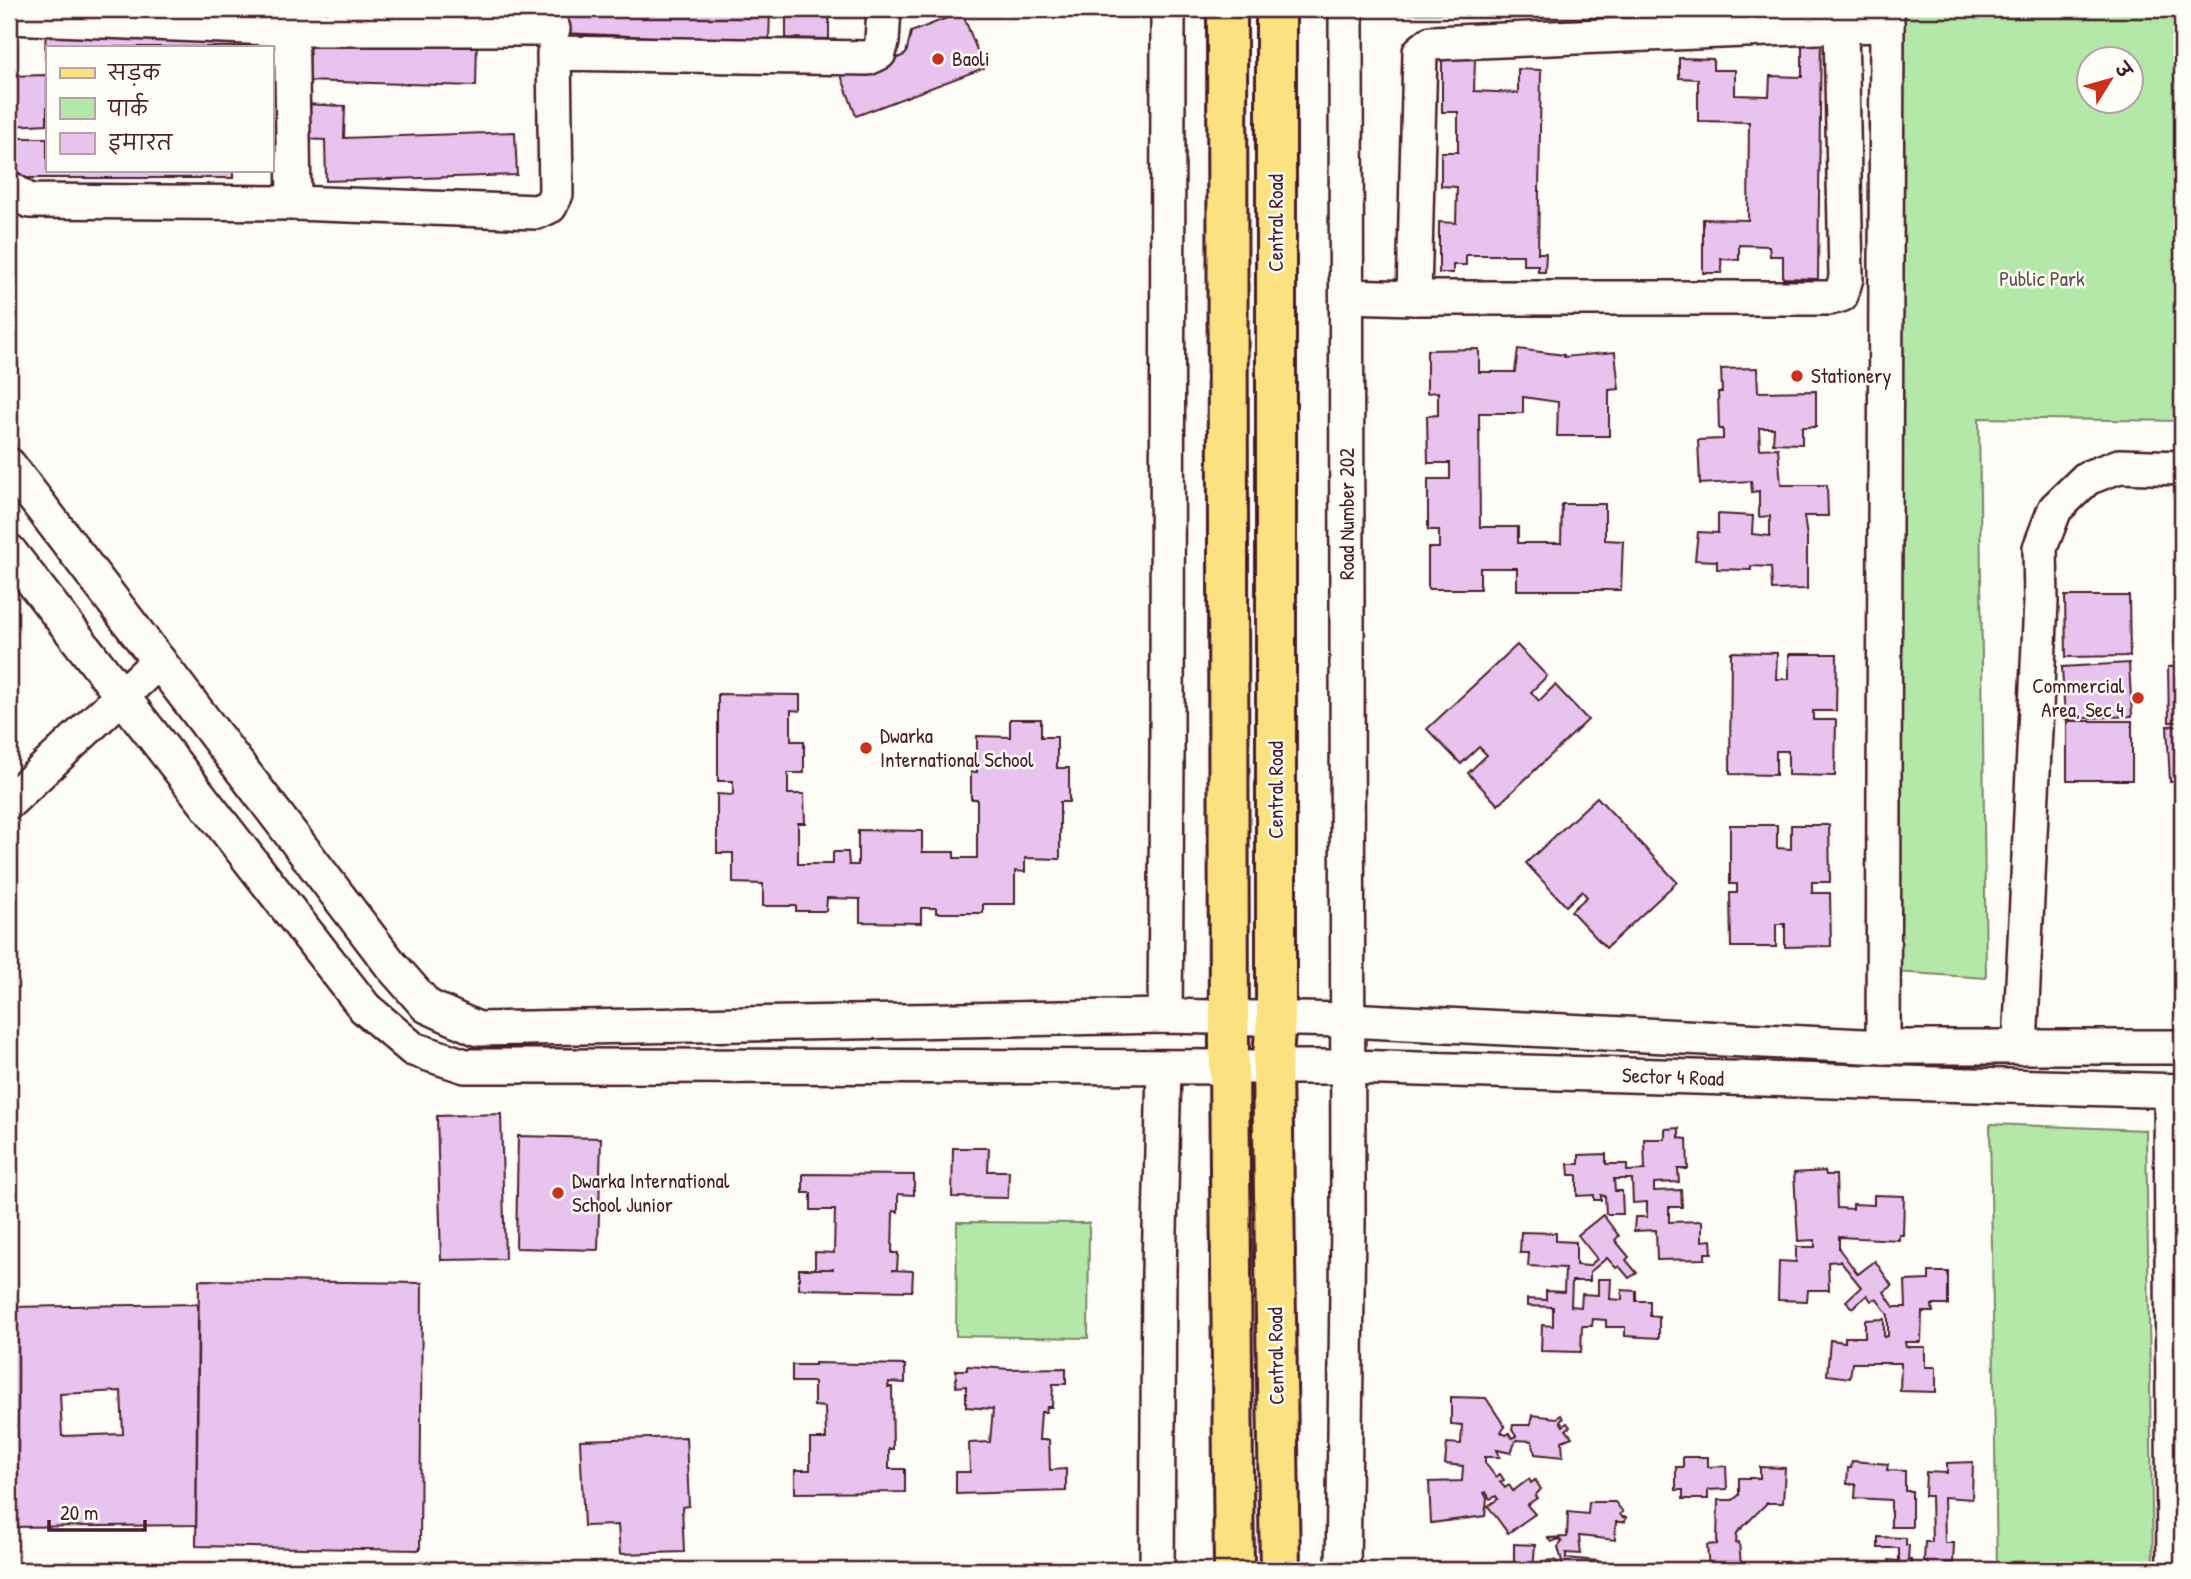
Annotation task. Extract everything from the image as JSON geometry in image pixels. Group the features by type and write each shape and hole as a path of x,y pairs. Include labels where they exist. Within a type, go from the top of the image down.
{"main road":[{"name":"Central Road","path":"1227,9 1229,1068 1234,1570"},
{"name":"Central Road","path":"1276,9 1276,1018 1272,1068 1280,1570"}],"street":[{"path":"9,18 291,19 553,30 868,58 879,53 883,43 884,9"},
{"path":"1165,1016 1168,9"},
{"name":"Road Number 202","path":"1343,1570 1348,1067 1346,9"},
{"path":"1414,298 1420,52 1423,47 1431,43 1841,26 1887,17 1883,1047"},
{"path":"291,19 294,203"},
{"path":"1347,296 1830,298 1841,295 1846,278 1841,26"},
{"path":"9,188 29,201 294,203 537,212 550,206 556,194 553,30"},
{"name":"Sector 4 Road","path":"9,465 391,965 427,1006 478,1029 1165,1016 1348,1020 1883,1047 2182,1047"},
{"path":"2020,1047 2041,602 2040,548 2055,509 2087,478 2119,466 2182,468"},
{"name":"Sector 4 Road","path":"9,551 365,1007 412,1049 465,1066 1348,1067 2177,1091"},
{"path":"9,802 159,661"},
{"path":"1157,1570 1159,1271 1164,1068"},
{"path":"2174,1570 2178,1440 2177,1091"}],"green space":[{"path":"1374,9 1855,9 1855,10 1374,14"},
{"name":"Public Park","path":"1905,9 2182,9 2182,421 1979,418 1986,978 1896,972"},
{"path":"1990,1124 2146,1130 2153,1570 1997,1570"},
{"path":"957,1222 1089,1223 1088,1338 956,1336"}],"building":[{"path":"297,9 475,9 475,16"},
{"path":"563,9 770,9 769,42 562,33"},
{"path":"786,9 829,9 829,39 786,38"},
{"name":"Baoli","path":"962,12 984,68 856,116 839,70 879,67 906,54 911,32"},
{"path":"46,23 274,30 273,67 273,46 46,46 45,59"},
{"path":"1802,32 1821,32 1818,279 1783,278 1783,256 1770,256 1769,246 1739,245 1739,260 1721,259 1722,273 1703,273 1703,219 1748,220 1749,122 1698,121 1698,79 1679,78 1679,58 1713,59 1713,70 1735,70 1735,95 1769,96 1770,76 1802,77"},
{"path":"304,37 477,42 476,86 303,81"},
{"path":"1442,57 1475,58 1474,91 1518,93 1518,69 1541,70 1538,253 1546,253 1545,272 1538,272 1538,265 1523,265 1523,255 1466,255 1466,265 1453,265 1453,273 1439,273 1439,222 1456,223 1457,187 1441,186 1441,152 1458,152 1458,112 1442,112"},
{"path":"46,75 46,124 11,126 9,76"},
{"path":"284,79 290,137 273,139 273,80"},
{"path":"303,104 345,106 344,138 515,132 517,175 326,181 325,140 302,139"},
{"path":"9,138 46,138 46,172 233,172 233,178 9,178"},
{"path":"1479,349 1479,372 1515,372 1518,349 1564,357 1615,352 1619,389 1609,390 1609,436 1557,436 1558,402 1523,397 1523,413 1479,413 1480,527 1518,527 1518,543 1561,543 1562,504 1605,504 1605,540 1623,541 1621,590 1517,590 1517,568 1480,568 1480,589 1428,589 1428,548 1439,548 1439,530 1428,530 1428,479 1450,479 1450,463 1428,463 1427,416 1438,415 1438,392 1427,393 1427,350"},
{"path":"1757,368 1758,392 1816,391 1816,427 1802,427 1802,444 1773,443 1774,428 1759,428 1760,449 1778,448 1781,485 1827,485 1828,516 1804,516 1807,537 1807,589 1772,590 1771,567 1751,566 1751,570 1717,569 1717,561 1695,560 1698,532 1718,533 1718,514 1753,516 1752,534 1770,536 1770,516 1759,517 1759,491 1752,492 1751,481 1700,484 1698,440 1723,439 1723,429 1719,429 1718,392 1722,392 1721,369"},
{"path":"2065,596 2129,596 2130,656 2066,657"},
{"path":"1517,645 1547,676 1531,692 1539,701 1555,685 1588,720 1498,805 1468,773 1487,755 1479,747 1461,764 1427,729"},
{"path":"1731,652 1777,653 1776,679 1789,679 1789,654 1837,654 1836,711 1813,711 1813,720 1836,720 1835,776 1788,775 1788,751 1776,751 1776,775 1730,774"},
{"path":"2129,663 2132,716 2065,719 2062,667"},
{"path":"2182,666 2182,722 2169,722 2168,667"},
{"path":"718,694 800,695 800,711 791,710 791,741 804,741 804,773 788,773 788,794 804,794 805,823 798,823 798,864 833,864 833,852 848,852 849,865 858,865 858,830 922,831 922,852 954,852 954,858 977,858 977,799 971,799 971,772 977,772 977,736 1010,737 1010,719 1041,719 1041,737 1057,737 1057,768 1069,768 1069,802 1060,802 1060,859 1025,858 1025,872 1015,871 1015,904 983,904 983,913 936,913 936,908 921,908 921,923 860,922 860,899 827,898 826,911 796,911 796,906 763,906 763,884 733,883 733,853 717,853 717,794 733,795 733,781 718,781"},
{"path":"2067,721 2132,721 2132,780 2067,780"},
{"path":"2182,725 2182,782 2170,782 2167,726"},
{"path":"1597,797 1677,882 1606,948 1571,911 1587,897 1582,891 1566,906 1526,863"},
{"path":"1730,825 1777,825 1777,848 1791,849 1791,825 1829,825 1830,882 1812,882 1812,893 1830,893 1831,946 1785,947 1785,924 1776,924 1776,947 1731,947 1730,893 1737,893 1737,884 1730,884"},
{"path":"501,1114 505,1259 441,1260 437,1116"},
{"path":"1679,1128 1679,1138 1687,1139 1688,1169 1678,1169 1679,1182 1654,1183 1654,1191 1681,1190 1682,1207 1669,1207 1669,1222 1702,1221 1702,1241 1711,1240 1712,1253 1705,1253 1705,1259 1657,1260 1656,1230 1634,1231 1635,1217 1647,1217 1647,1202 1633,1203 1632,1179 1614,1179 1615,1191 1622,1191 1623,1214 1606,1214 1605,1196 1601,1195 1601,1200 1594,1200 1594,1195 1577,1196 1577,1175 1569,1175 1568,1164 1579,1164 1579,1155 1606,1154 1606,1164 1627,1164 1627,1171 1645,1170 1644,1139 1665,1139 1665,1129"},
{"name":"Dwarka International School Junior","path":"518,1136 601,1138 598,1250 516,1248"},
{"path":"953,1148 989,1148 988,1171 1009,1171 1008,1198 952,1197"},
{"path":"1825,1171 1826,1175 1836,1175 1837,1208 1853,1209 1853,1204 1874,1205 1874,1195 1904,1196 1903,1235 1899,1235 1899,1240 1839,1237 1839,1249 1858,1274 1875,1261 1892,1286 1884,1292 1894,1307 1906,1307 1905,1281 1929,1280 1929,1272 1948,1272 1948,1305 1932,1305 1933,1312 1922,1312 1921,1342 1905,1342 1906,1347 1925,1347 1925,1367 1936,1367 1936,1392 1900,1391 1901,1363 1852,1363 1850,1378 1827,1375 1830,1340 1845,1342 1845,1337 1865,1337 1865,1320 1884,1319 1884,1337 1888,1336 1888,1315 1876,1298 1871,1301 1867,1295 1853,1308 1846,1301 1861,1287 1840,1261 1828,1262 1829,1290 1808,1290 1807,1301 1778,1300 1779,1261 1796,1262 1796,1247 1815,1247 1815,1240 1798,1241 1794,1173"},
{"path":"803,1174 914,1175 914,1195 898,1194 898,1212 893,1211 892,1253 898,1253 897,1270 892,1270 913,1271 912,1291 799,1289 799,1269 815,1269 815,1252 834,1253 835,1210 811,1210 811,1193 803,1193"},
{"path":"1603,1215 1619,1236 1615,1240 1629,1257 1626,1260 1637,1273 1629,1278 1619,1266 1616,1268 1607,1258 1590,1272 1590,1281 1572,1281 1571,1306 1581,1307 1582,1294 1598,1295 1598,1279 1611,1279 1610,1299 1622,1300 1622,1290 1636,1291 1636,1301 1650,1301 1650,1316 1659,1317 1659,1338 1625,1336 1625,1327 1606,1327 1606,1320 1593,1319 1592,1326 1582,1326 1581,1352 1541,1351 1542,1325 1553,1326 1553,1307 1527,1306 1527,1299 1546,1300 1546,1291 1564,1292 1565,1268 1528,1266 1529,1253 1520,1253 1521,1232 1556,1233 1556,1241 1576,1242 1576,1265 1589,1266 1597,1259 1578,1235"},
{"path":"199,1280 422,1283 420,1550 196,1546"},
{"path":"198,1304 196,1525 9,1527 9,1307","holes":["121,1391 123,1434 62,1436 60,1394"]},
{"path":"792,1365 905,1365 905,1383 889,1382 888,1387 892,1387 893,1449 889,1449 889,1469 905,1469 905,1492 795,1493 795,1470 810,1470 810,1439 826,1439 825,1407 814,1406 814,1382 792,1382"},
{"path":"967,1366 1009,1369 1066,1368 1066,1384 1053,1384 1052,1407 1041,1412 1039,1440 1049,1440 1050,1470 1066,1469 1066,1491 956,1494 956,1472 970,1472 969,1443 990,1442 993,1409 966,1407 966,1386 956,1387 956,1370 967,1370"},
{"path":"1451,1397 1486,1398 1505,1427 1501,1432 1506,1435 1509,1433 1512,1438 1516,1436 1512,1430 1513,1425 1530,1425 1532,1415 1557,1418 1561,1415 1563,1426 1567,1423 1570,1427 1566,1430 1572,1437 1562,1441 1563,1457 1535,1454 1532,1441 1516,1440 1511,1453 1497,1450 1500,1457 1485,1457 1485,1463 1496,1477 1500,1474 1504,1480 1500,1482 1505,1488 1509,1485 1513,1491 1529,1479 1531,1483 1535,1480 1541,1489 1535,1496 1537,1498 1527,1505 1535,1514 1508,1533 1488,1506 1498,1499 1496,1496 1490,1499 1486,1492 1485,1516 1431,1523 1429,1482 1462,1481 1463,1466 1445,1464 1447,1443 1461,1444 1462,1425 1451,1424"},
{"path":"686,1437 689,1506 682,1507 684,1552 620,1554 618,1525 584,1526 580,1440"},
{"path":"1683,1457 1708,1457 1708,1467 1726,1466 1727,1489 1708,1490 1708,1499 1683,1499 1683,1490 1676,1490 1676,1467 1683,1467"},
{"path":"1852,1461 1888,1464 1887,1470 1905,1471 1905,1491 1912,1491 1912,1527 1891,1527 1891,1500 1855,1498 1856,1484 1847,1484 1848,1468 1851,1468"},
{"path":"1973,1462 1972,1499 1944,1497 1945,1543 1954,1543 1953,1564 1946,1563 1946,1570 1928,1570 1928,1563 1924,1562 1925,1542 1932,1542 1931,1496 1925,1496 1926,1472 1947,1473 1947,1463"},
{"path":"1760,1467 1785,1468 1783,1503 1767,1503 1737,1533 1736,1543 1739,1542 1741,1565 1763,1564 1763,1570 1709,1569 1707,1545 1717,1544 1718,1500 1733,1500 1739,1495 1739,1478 1760,1478"},
{"path":"1589,1502 1615,1502 1623,1512 1620,1514 1622,1517 1626,1517 1625,1522 1616,1522 1615,1540 1579,1536 1581,1554 1566,1553 1566,1558 1598,1561 1598,1570 1542,1570 1542,1561 1555,1560 1560,1569 1563,1565 1558,1547 1562,1542 1559,1539 1551,1542 1548,1538 1567,1537 1568,1512 1588,1514"},
{"path":"1878,1537 1906,1538 1911,1570 1889,1570 1889,1560 1899,1561 1899,1548 1878,1548"},
{"path":"1514,1544 1535,1545 1533,1569 1539,1570 1490,1570 1490,1566 1514,1565"}],"place":[{"name":"Baoli","path":"938,59"},
{"name":"Stationery","path":"1797,376"},
{"name":"Commercial Area, Sec 4","path":"2138,698"},
{"name":"Dwarka International School","path":"866,748"},
{"name":"Dwarka International School Junior","path":"558,1193"}]}
